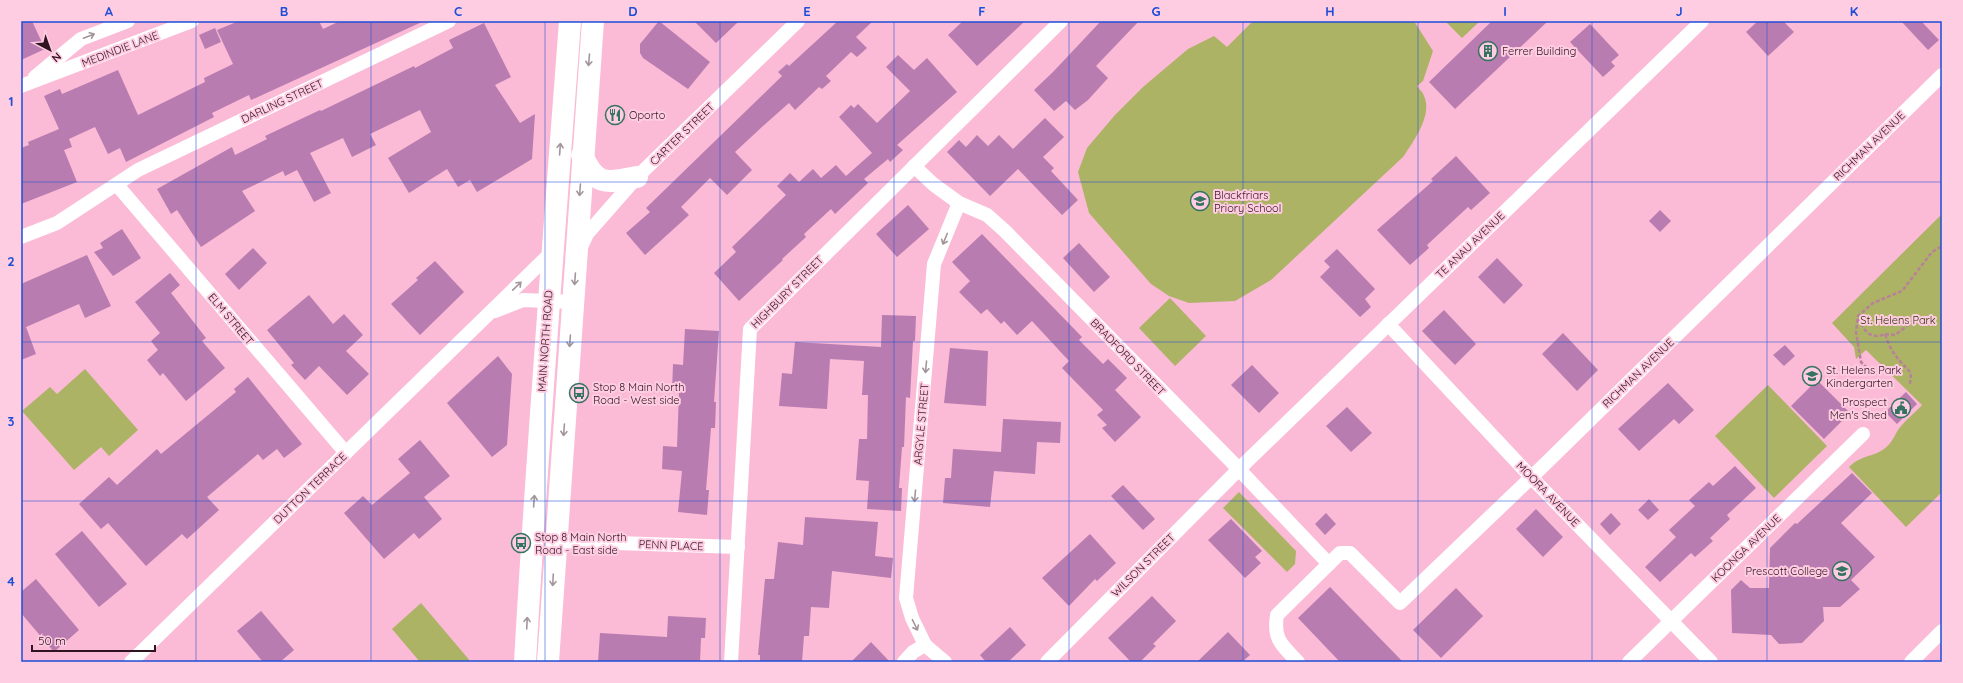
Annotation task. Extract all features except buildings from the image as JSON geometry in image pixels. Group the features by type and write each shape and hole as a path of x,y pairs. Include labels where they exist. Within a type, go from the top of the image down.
{"highway":[{"name":"MAIN NORTH ROAD","path":"525,662 531,539 570,21"},
{"path":"548,662 592,21"},
{"path":"582,155 588,170 602,181 613,182 638,177"},
{"path":"531,539 556,541"}],"street":[{"name":"MEDINDIE LANE","path":"23,86 81,39 128,21"},
{"name":"MEDINDIE LANE","path":"23,86 192,21"},
{"name":"DARLING STREET","path":"21,237 57,223 138,170 449,21"},
{"name":"CARTER STREET","path":"576,257 587,234 638,177 798,21"},
{"name":"HIGHBURY STREET","path":"731,662 750,329 1061,21"},
{"name":"TE ANAU AVENUE","path":"1238,469 1702,21"},
{"name":"RICHMAN AVENUE","path":"1329,564 1340,553 1350,554 1400,603 1942,75"},
{"name":"BRADFORD STREET","path":"914,166 933,184 959,203 987,216 1005,231 1329,564"},
{"name":"ELM STREET","path":"117,185 346,453"},
{"name":"ARGYLE STREET","path":"925,645 912,618 906,598 934,264 959,203"},
{"name":"DUTTON TERRACE","path":"131,662 552,252"},
{"name":"DUTTON TERRACE","path":"489,313 523,300 573,302"},
{"name":"MOORA AVENUE","path":"1388,324 1531,477 1710,662"},
{"name":"KOONGA AVENUE","path":"1629,662 1863,434"},
{"name":"WILSON STREET","path":"1047,662 1238,469"},
{"name":"PENN PLACE","path":"556,541 738,548"},
{"path":"1298,662 1280,643 1274,629 1277,615 1329,564"},
{"path":"1911,662 1942,631"},
{"path":"904,662 913,652 925,645 945,662"}],"path":[{"path":"1867,368 1861,362 1856,332 1858,316 1873,303 1902,290 1932,252 1942,246"},
{"path":"1858,316 1862,327 1868,334 1879,337 1885,334 1895,335 1920,316"},
{"path":"1885,334 1889,345 1893,350 1893,355 1911,373 1910,384"}],"green space":[{"name":"Blackfriars Priory School","path":"1253,21 1414,21 1433,51 1423,81 1417,86 1422,92 1426,103 1424,120 1412,144 1403,157 1271,280 1235,301 1189,303 1169,296 1151,284 1089,213 1078,172 1087,148 1115,115 1143,87 1188,49 1214,36 1227,47"},
{"path":"1445,21 1480,21 1462,38"},
{"name":"St. Helens Park","path":"1942,214 1942,492 1906,527 1849,467 1859,460 1875,454 1886,447 1906,420 1922,405 1866,350 1856,359 1854,347 1832,323"},
{"path":"1170,298 1206,336 1175,366 1139,328"},
{"path":"85,369 138,430 109,456 101,447 74,470 22,411 50,387 57,394"},
{"path":"1768,385 1827,446 1774,498 1715,436"},
{"path":"1239,492 1296,551 1295,564 1287,572 1223,508"},
{"path":"421,603 471,662 420,662 392,629"}],"place":[{"name":"Ferrer Building","path":"1488,51"},
{"name":"Oporto","path":"615,115"},
{"name":"Blackfriars Priory School","path":"1200,201"},
{"name":"St. Helens Park Kindergarten","path":"1812,376"},
{"name":"Stop 8 Main North Road - West side","path":"579,393"},
{"name":"Prospect Men's Shed","path":"1901,408"},
{"name":"Stop 8 Main North Road - East side","path":"521,543"},
{"name":"Prescott College","path":"1842,571"}]}
